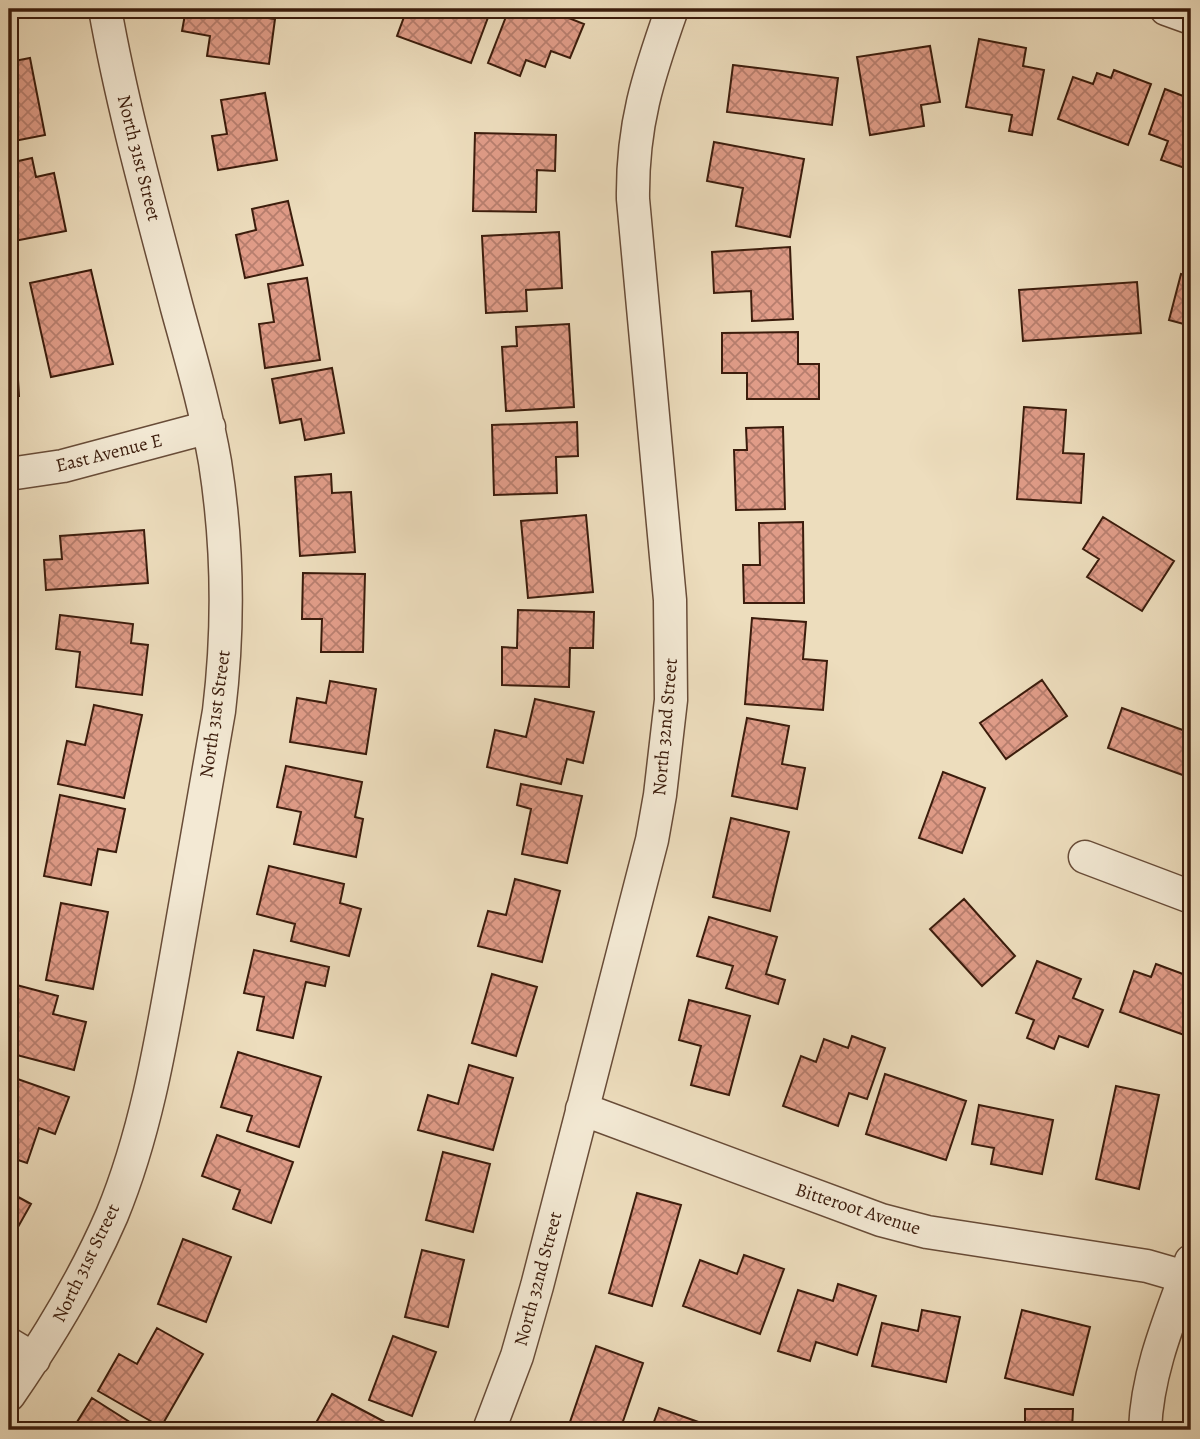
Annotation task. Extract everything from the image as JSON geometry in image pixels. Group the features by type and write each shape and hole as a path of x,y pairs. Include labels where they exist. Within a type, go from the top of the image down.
{"street":[{"name":"North 31st Street","path":"9,1395 21,1351 77,1287 113,1213 140,1131 159,1051 219,711 223,672 225,553 209,427 136,150 105,9"},
{"name":"North 32nd Street","path":"489,1430 504,1395 524,1333 652,840 668,745 672,651 670,600 633,199 632,160 646,85 672,9"},
{"path":"1166,9 1191,18"},
{"name":"East Avenue E","path":"9,474 63,466 209,427"},
{"path":"1085,857 1191,897"},
{"name":"Bitteroot Avenue","path":"582,1109 881,1220 927,1232 1147,1266 1188,1269"},
{"path":"1145,1430 1160,1345 1188,1269"}],"building":[{"path":"9,9 26,9 26,17 9,19"},
{"path":"186,9 220,9 275,19 269,64 207,56 210,36 182,31"},
{"path":"407,9 482,9 490,12 471,63 397,36"},
{"path":"509,9 546,9 584,24 570,58 551,51 545,67 526,60 520,76 488,63"},
{"path":"979,39 1026,48 1023,66 1044,70 1032,135 1009,131 1012,115 966,107"},
{"path":"930,46 940,102 921,105 924,126 870,135 857,57"},
{"path":"30,58 45,135 9,142 9,62"},
{"path":"733,65 838,78 832,125 727,112"},
{"path":"1114,70 1151,84 1128,145 1058,119 1073,77 1093,84 1097,73 1111,78"},
{"path":"1165,89 1191,99 1191,170 1161,160 1168,141 1149,134"},
{"path":"265,93 277,160 218,170 212,136 227,134 221,100"},
{"path":"475,133 556,135 555,171 537,170 536,212 473,211"},
{"path":"714,142 804,159 790,237 736,226 743,188 707,181"},
{"path":"32,158 36,177 54,173 66,231 9,242 9,163"},
{"path":"288,201 303,265 245,278 236,235 256,230 252,209"},
{"path":"559,232 562,288 526,290 527,311 486,313 482,236"},
{"path":"790,247 793,319 752,321 751,291 714,293 712,252"},
{"path":"91,270 113,364 51,377 30,283"},
{"path":"1181,274 1191,276 1191,326 1169,320"},
{"path":"307,278 320,360 265,368 259,324 274,322 268,284"},
{"path":"1137,282 1141,333 1023,341 1019,290"},
{"path":"569,324 574,407 506,411 502,347 517,346 516,327"},
{"path":"798,332 798,364 819,364 819,399 747,399 747,373 722,373 722,333"},
{"path":"16,347 19,396 9,396 9,348"},
{"path":"332,368 344,433 305,440 301,419 280,423 272,379"},
{"path":"1024,407 1066,410 1063,453 1084,454 1081,503 1017,499"},
{"path":"577,422 578,456 556,457 557,493 494,495 492,425"},
{"path":"783,427 785,509 736,510 734,450 747,450 746,428"},
{"path":"331,474 332,493 351,492 355,552 300,556 295,477"},
{"path":"586,515 593,592 528,598 521,521"},
{"path":"1103,517 1174,561 1142,611 1087,577 1099,559 1083,549"},
{"path":"803,522 804,603 744,603 743,565 760,565 759,523"},
{"path":"144,530 148,583 46,590 44,560 62,559 60,536"},
{"path":"1191,567 1191,586 1186,584"},
{"path":"303,573 365,574 363,652 321,652 322,619 302,619"},
{"path":"518,610 594,612 593,648 570,648 569,687 502,685 502,647 517,648"},
{"path":"60,615 133,624 131,643 148,645 142,695 76,687 80,652 56,649"},
{"path":"752,618 806,622 803,659 827,661 823,710 745,704"},
{"path":"1042,680 1067,716 1006,759 980,723"},
{"path":"330,681 376,689 366,754 290,742 297,698 326,703"},
{"path":"535,699 594,712 583,763 567,759 561,784 487,767 495,730 526,737"},
{"path":"94,705 142,715 124,798 58,784 67,741 85,745"},
{"path":"1122,708 1191,733 1191,778 1108,748"},
{"path":"747,718 789,726 782,764 805,768 797,809 732,796"},
{"path":"286,766 362,782 355,817 363,819 356,857 294,844 301,812 277,807"},
{"path":"943,772 985,788 962,853 919,838"},
{"path":"521,784 582,796 567,863 522,854 531,809 517,805"},
{"path":"60,795 125,809 116,852 98,849 91,885 44,876"},
{"path":"731,818 789,832 770,911 713,897"},
{"path":"269,866 344,884 340,903 361,909 349,956 291,941 295,924 257,914"},
{"path":"515,879 560,891 542,962 478,946 488,911 506,915"},
{"path":"964,899 1015,956 982,986 930,929"},
{"path":"61,903 108,912 93,989 46,980"},
{"path":"709,917 777,937 766,974 785,980 778,1004 726,988 733,966 697,956"},
{"path":"254,950 329,967 325,986 306,982 293,1038 257,1030 264,997 244,993"},
{"path":"1037,961 1081,979 1073,998 1103,1010 1088,1047 1059,1036 1054,1049 1027,1038 1034,1020 1016,1013"},
{"path":"1156,964 1191,977 1190,1037 1120,1012 1134,971 1151,977"},
{"path":"492,974 537,987 516,1056 472,1043"},
{"path":"9,983 58,996 53,1014 86,1022 74,1070 9,1053"},
{"path":"689,1000 750,1016 729,1095 691,1085 701,1046 679,1040"},
{"path":"852,1036 885,1048 867,1099 849,1093 838,1126 783,1106 801,1056 816,1062 824,1039 848,1048"},
{"path":"238,1052 321,1077 299,1147 247,1131 252,1116 221,1107"},
{"path":"469,1065 513,1078 493,1150 418,1130 428,1095 458,1104"},
{"path":"885,1074 966,1101 946,1160 866,1134"},
{"path":"9,1076 69,1097 55,1134 39,1128 27,1163 9,1157"},
{"path":"1116,1086 1159,1095 1139,1189 1096,1179"},
{"path":"979,1105 1053,1120 1042,1174 991,1164 994,1148 972,1144"},
{"path":"217,1135 293,1162 271,1223 233,1209 240,1190 202,1176"},
{"path":"443,1152 490,1164 473,1232 426,1220"},
{"path":"9,1192 31,1204 9,1243"},
{"path":"637,1193 681,1205 652,1306 609,1293"},
{"path":"183,1239 231,1257 206,1322 158,1304"},
{"path":"422,1250 464,1260 448,1327 405,1317"},
{"path":"744,1255 784,1269 760,1334 683,1306 700,1260 737,1274"},
{"path":"838,1284 876,1296 857,1355 816,1342 810,1361 778,1351 798,1290 833,1301"},
{"path":"922,1310 960,1317 946,1382 872,1366 882,1323 918,1331"},
{"path":"1022,1310 1090,1327 1073,1395 1005,1378"},
{"path":"157,1328 203,1354 161,1427 98,1391 119,1354 137,1364"},
{"path":"393,1336 436,1352 412,1416 369,1400"},
{"path":"596,1346 643,1363 620,1430 593,1430 570,1422"},
{"path":"332,1394 400,1430 312,1430"},
{"path":"92,1398 136,1426 133,1430 72,1430"},
{"path":"659,1408 721,1430 651,1430"},
{"path":"1025,1409 1073,1409 1072,1430 1025,1430"}]}
